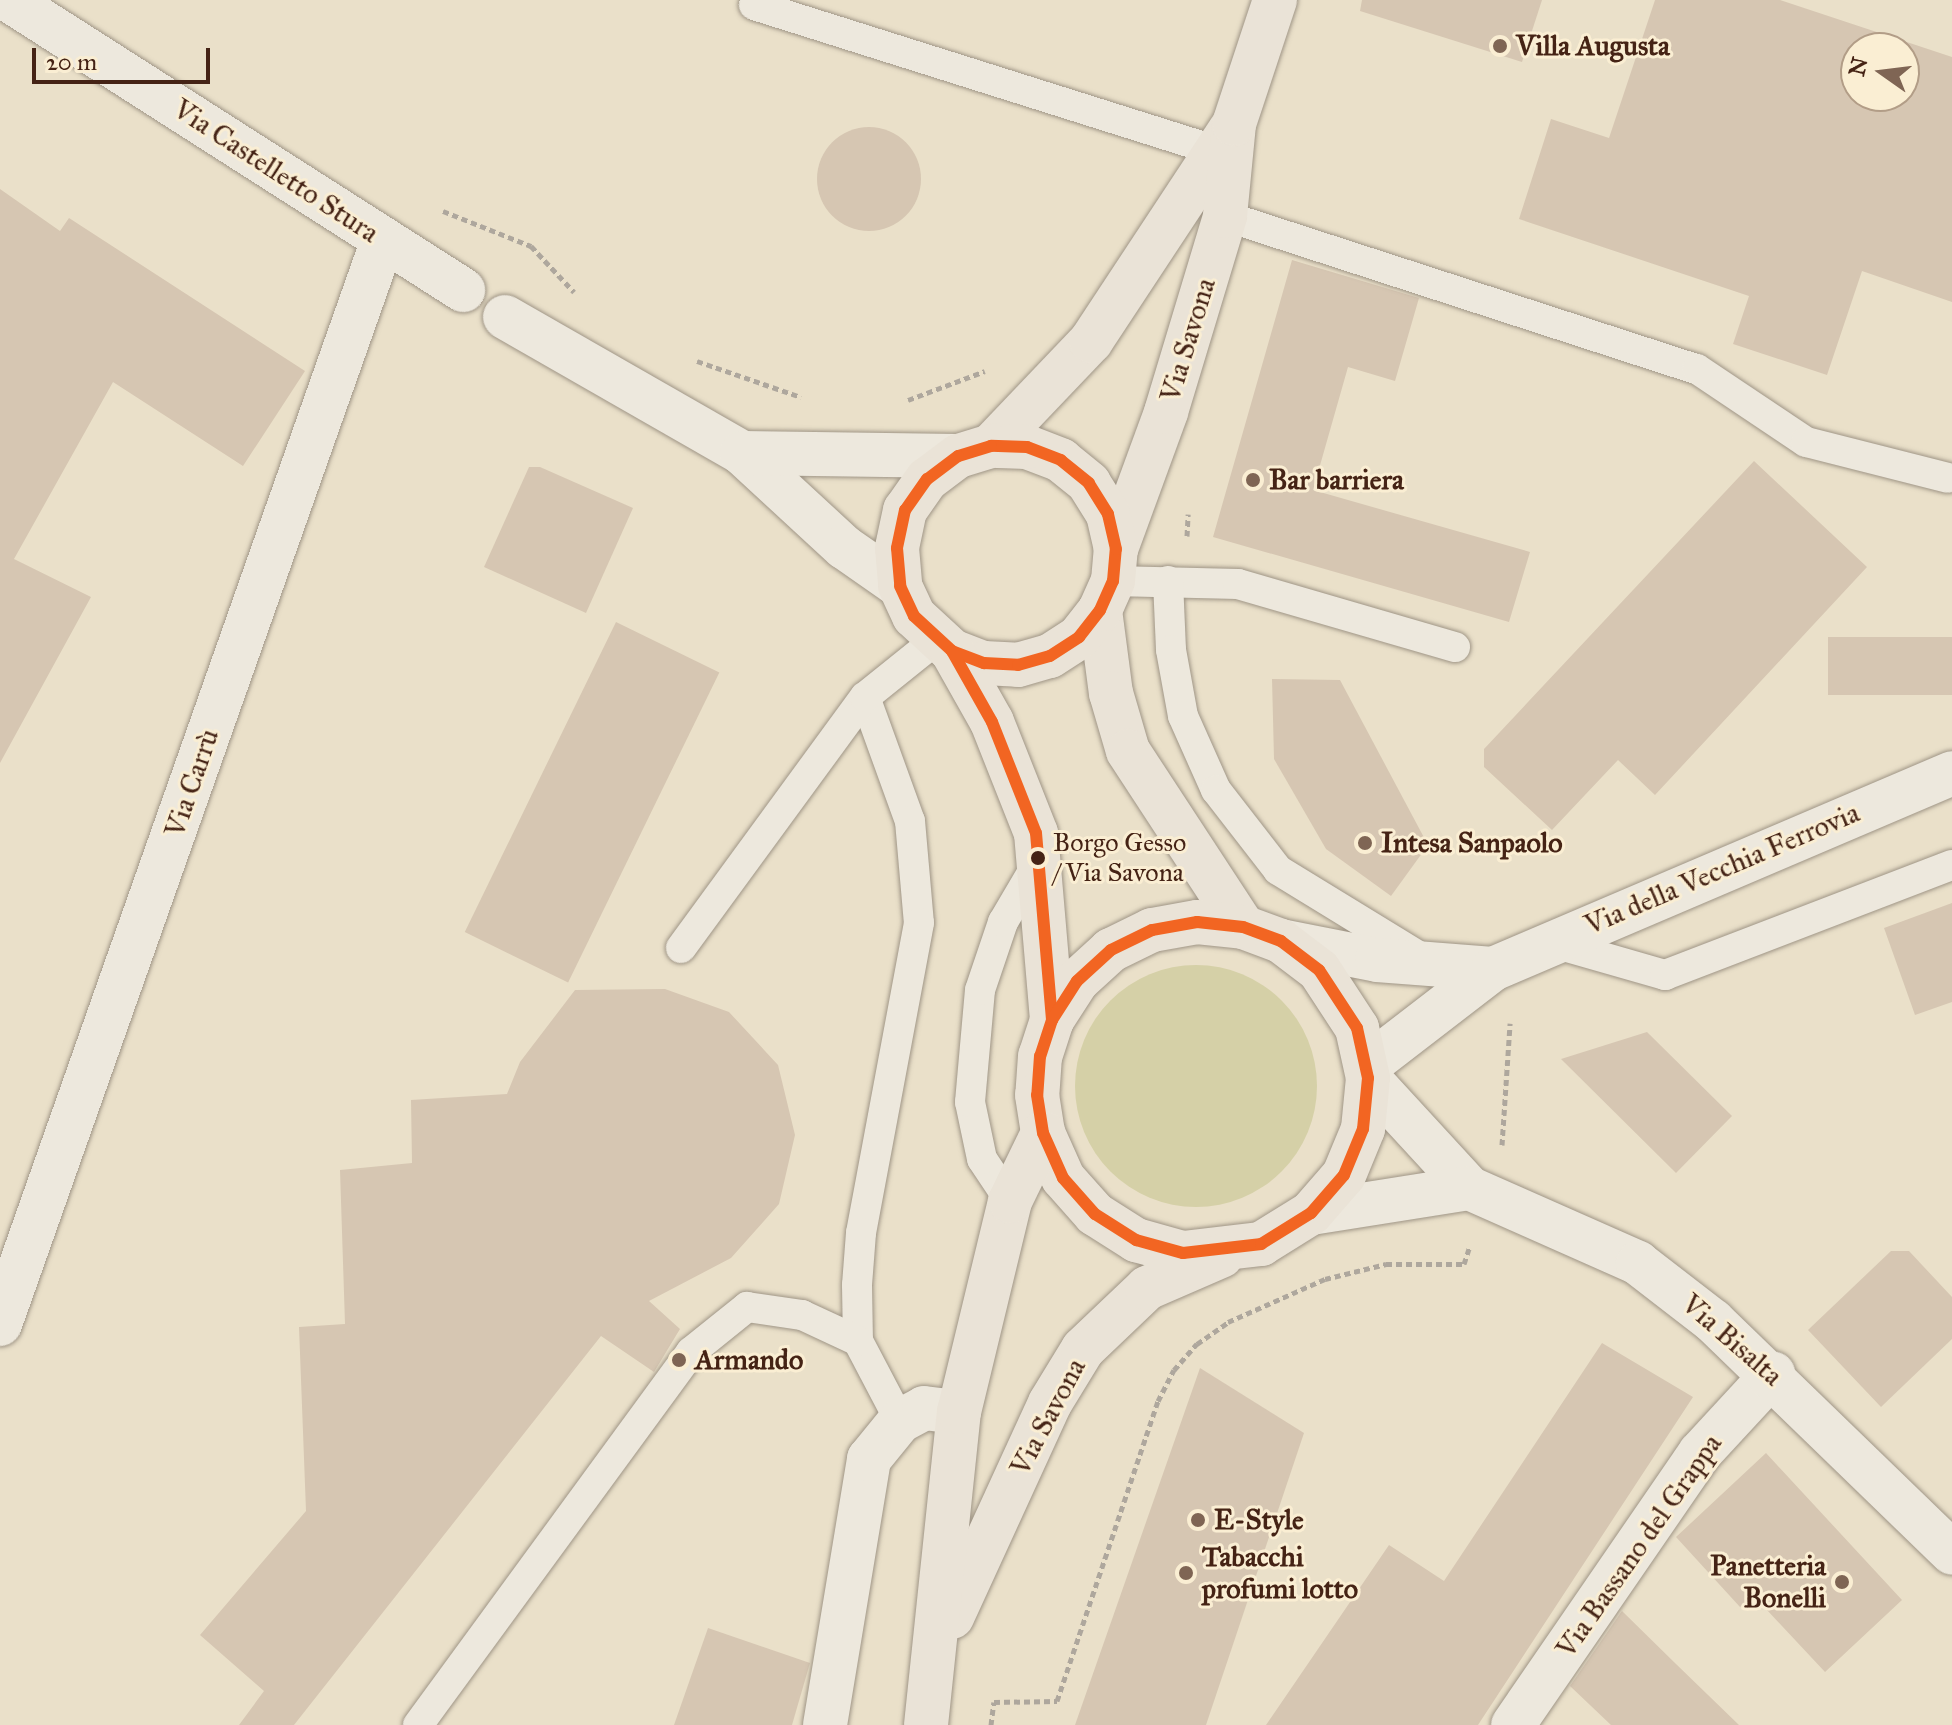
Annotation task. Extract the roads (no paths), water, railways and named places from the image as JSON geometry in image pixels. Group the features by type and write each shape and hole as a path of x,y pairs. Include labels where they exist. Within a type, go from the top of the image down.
{"main road":[{"name":"Via Savona","path":"975,451 1091,341 1225,137 1275,0"},
{"name":"Via Savona","path":"1225,137 1225,216 1166,412 1109,580 1111,693 1128,751 1262,934 1338,994 1357,1028 1368,1072"},
{"path":"944,645 984,663 1029,662 1079,637 1109,580 1108,514 1089,483 1061,460 1027,447 975,451 927,479 905,510 897,548 900,586 944,645 1016,773 1039,861 1052,1020"},
{"path":"1262,934 1197,922 1152,930 1111,950 1077,981 1052,1020 1040,1056 1043,1133 1063,1178 1095,1214 1136,1240 1183,1253 1232,1252 1261,1244 1311,1213 1344,1175 1363,1129 1368,1072"},
{"name":"Via Savona","path":"926,1725 938,1648 959,1412 1010,1201 1043,1133"},
{"name":"Via Savona","path":"938,1648 1050,1403 1083,1349 1147,1288 1232,1252"}],"street":[{"name":"Via Castelletto Stura","path":"9,0 463,290"},
{"name":"Via Carrù","path":"0,1324 383,240"},
{"path":"505,317 742,453 844,547 900,586"},
{"path":"742,453 975,451"},
{"name":"Via della Vecchia Ferrovia","path":"1368,1072 1493,969 1550,942 1952,773"},
{"path":"1262,934 1377,960 1423,959 1493,969"},
{"name":"Via Bisalta","path":"1368,1072 1469,1188 1638,1263 1773,1374 1952,1553"},
{"path":"1311,1213 1469,1188"},
{"name":"Via Bassano del Grappa","path":"1513,1725 1700,1453 1773,1374"},
{"path":"825,1725 869,1459 900,1421 924,1408 959,1412"}],"lane":[{"path":"754,5 1225,137"},
{"path":"1225,216 1697,369 1806,442 1948,478"},
{"path":"1109,580 1238,584 1455,647"},
{"path":"1176,581 1171,650 1183,716 1216,790 1278,870 1423,959"},
{"path":"681,948 865,697 944,645"},
{"path":"865,697 910,821 919,923 861,1233 858,1341 900,1421"},
{"path":"1010,1201 982,1159 970,1102 980,990 1003,922 1039,861"},
{"path":"1550,942 1665,975 1952,865"},
{"path":"418,1725 691,1352 747,1307 802,1315 858,1341"}],"place":[{"name":"Villa Augusta","path":"1500,46"},
{"name":"Bar barriera","path":"1253,480"},
{"name":"Intesa Sanpaolo","path":"1365,843"},
{"name":"Borgo Gesso / Via Savona","path":"1038,858"},
{"name":"Armando","path":"679,1360"},
{"name":"E-Style","path":"1198,1520"},
{"name":"Tabacchi profumi lotto","path":"1186,1573"},
{"name":"Panetteria Bonelli","path":"1842,1582"}]}
